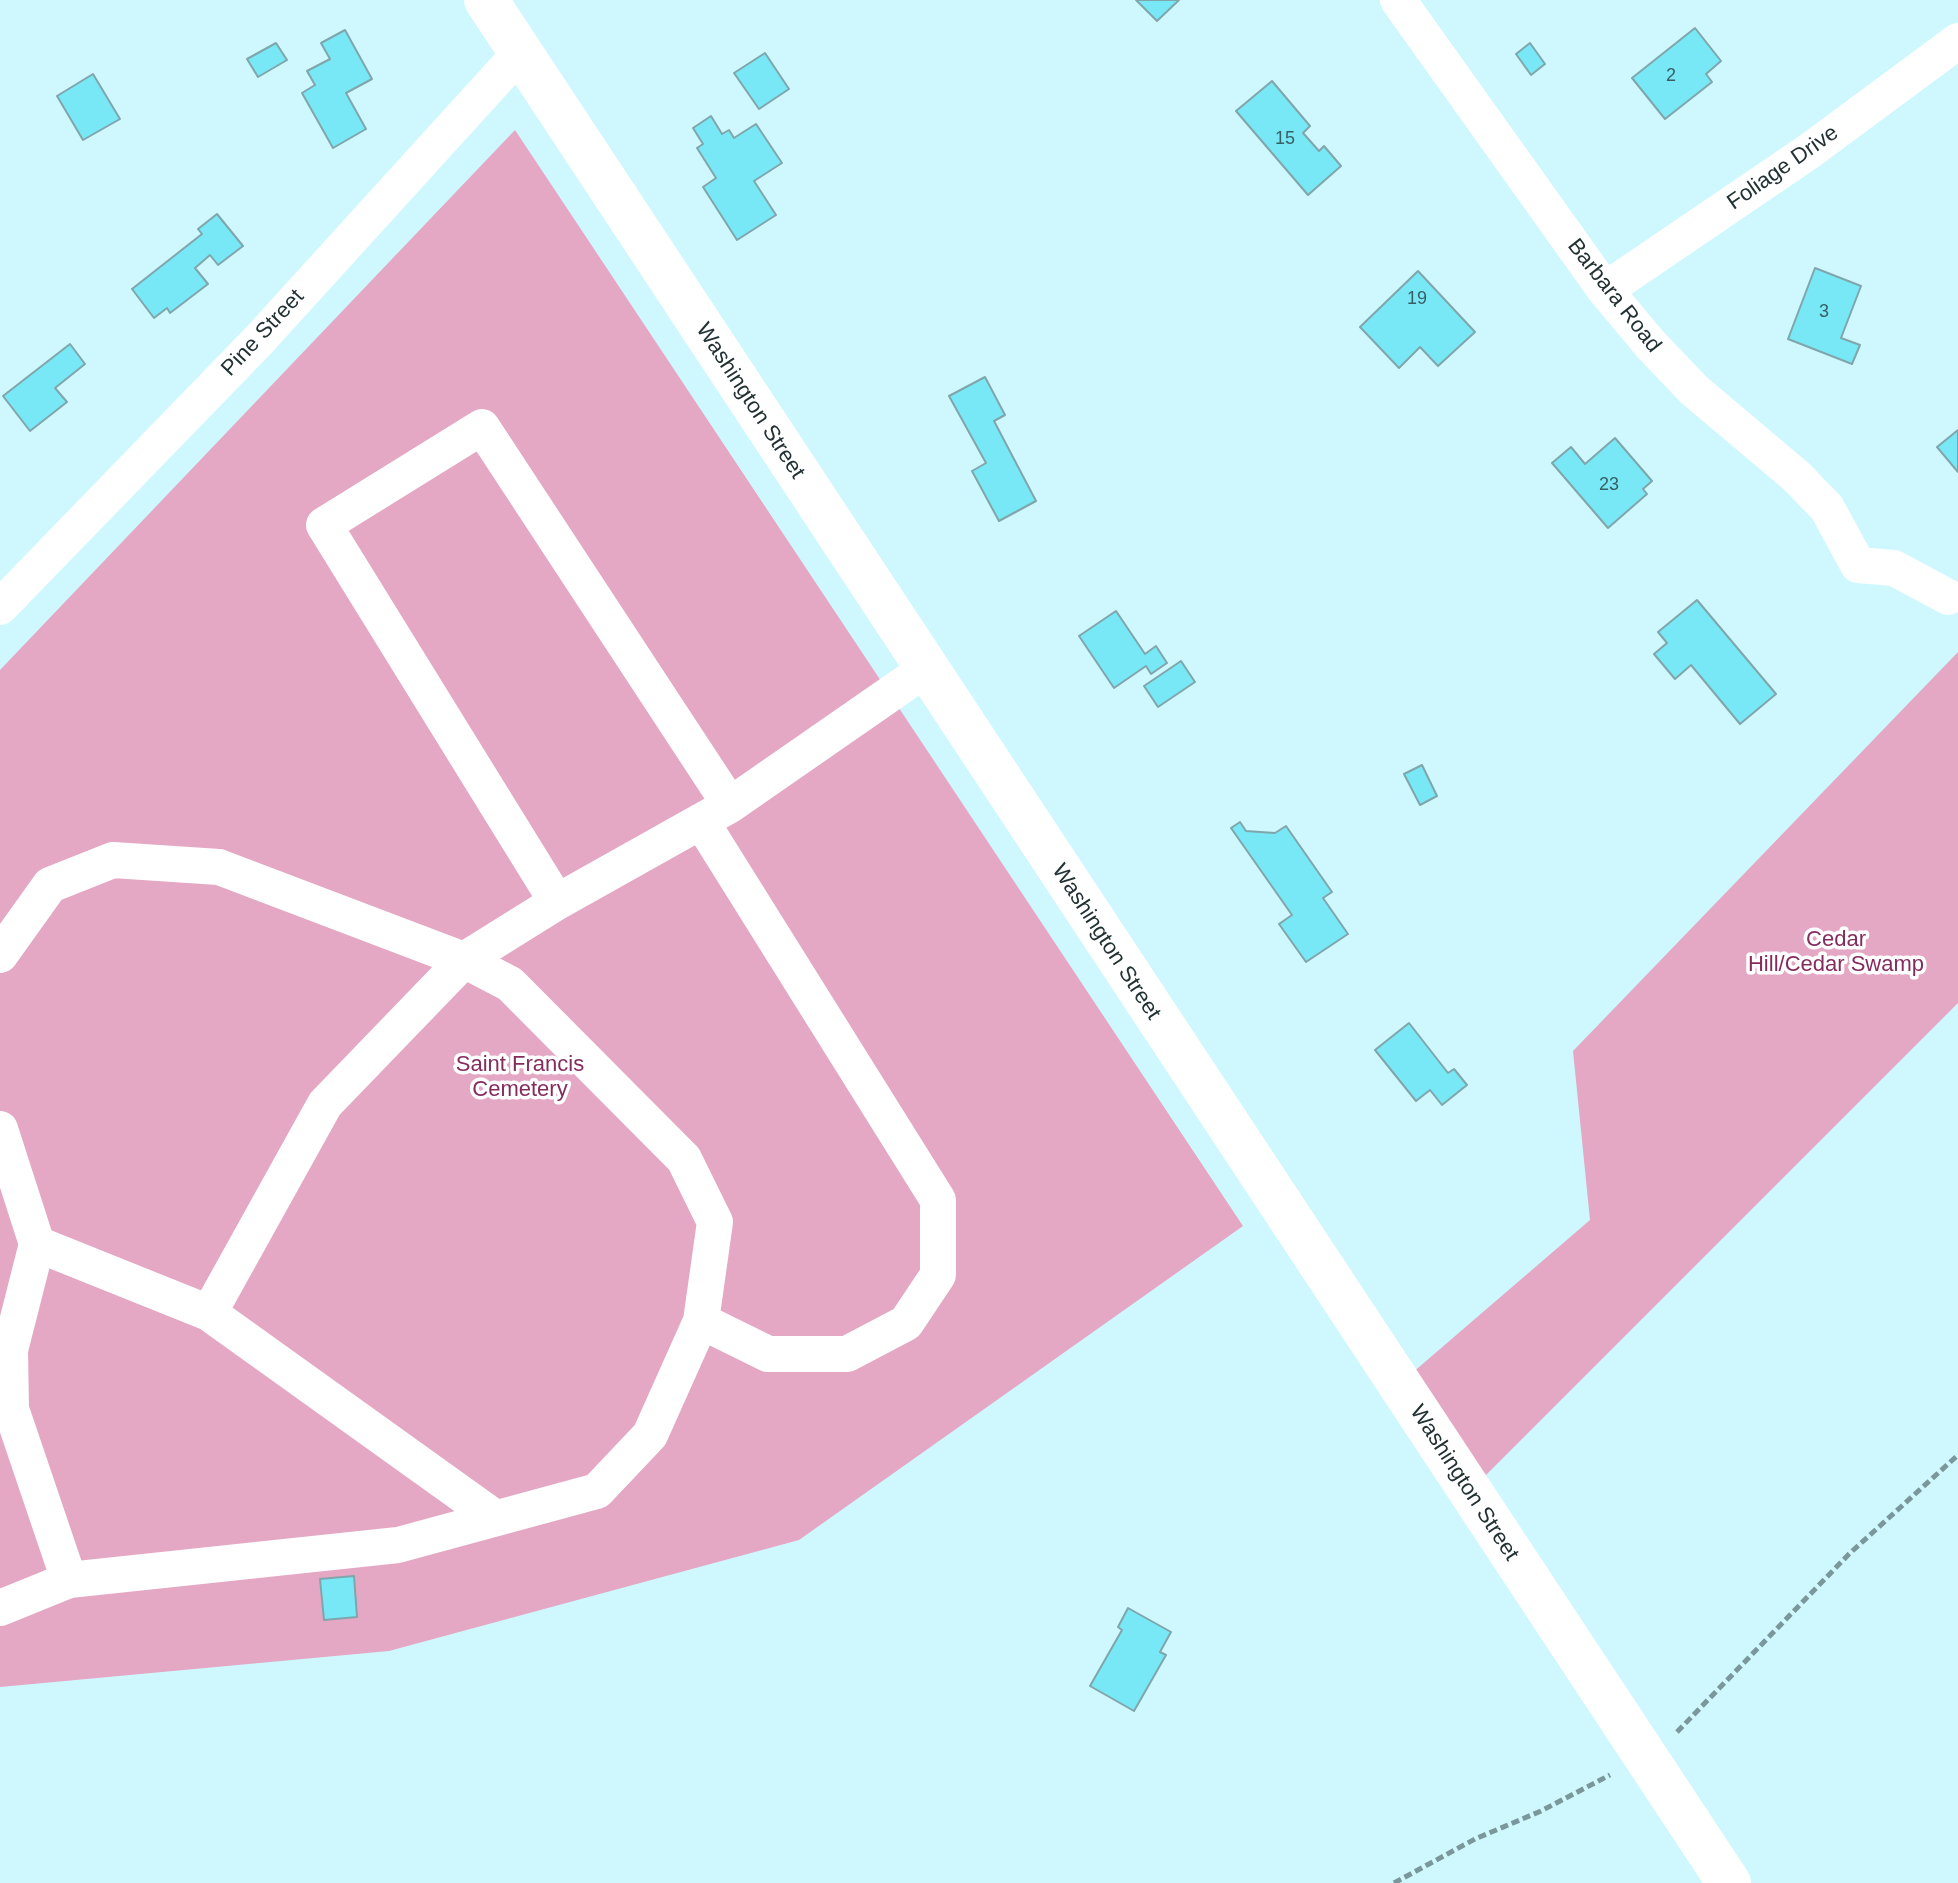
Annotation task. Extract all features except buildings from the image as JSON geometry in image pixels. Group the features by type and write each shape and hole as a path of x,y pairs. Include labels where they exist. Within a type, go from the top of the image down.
{"main road":[{"name":"Washington Street","path":"486,0 1729,1883"}],"street":[{"name":"Barbara Road","path":"1398,0 1605,290 1651,345 1694,390 1796,476 1827,508 1858,565 1894,568 1948,597"},
{"name":"Foliage Drive","path":"1605,290 1808,152 1958,41"},
{"name":"Pine Street","path":"0,607 259,340 520,53"},
{"path":"557,902 324,525 482,427 715,813 938,1200 938,1275 906,1323 847,1354 768,1354 701,1321"},
{"path":"209,1313 325,1104 464,960 557,902 715,813 926,669"},
{"path":"0,955 50,885 113,860 219,867 464,960 510,984 684,1159 715,1222 701,1321 650,1435 597,1491 398,1545 69,1580 0,1608"},
{"path":"0,1129 37,1244 10,1350 11,1409 69,1580"},
{"path":"37,1244 209,1313 495,1518"}],"path":[{"path":"1394,1883 1600,1778 1648,1762 1849,1554 1958,1455"}],"green space":[{"name":"Saint Francis Cemetery","path":"515,130 1243,1226 799,1540 389,1651 0,1687 0,670"},
{"name":"Cedar Hill/Cedar Swamp","path":"1958,652 1958,1003 1486,1475 1390,1392 1590,1220 1573,1051"}]}
